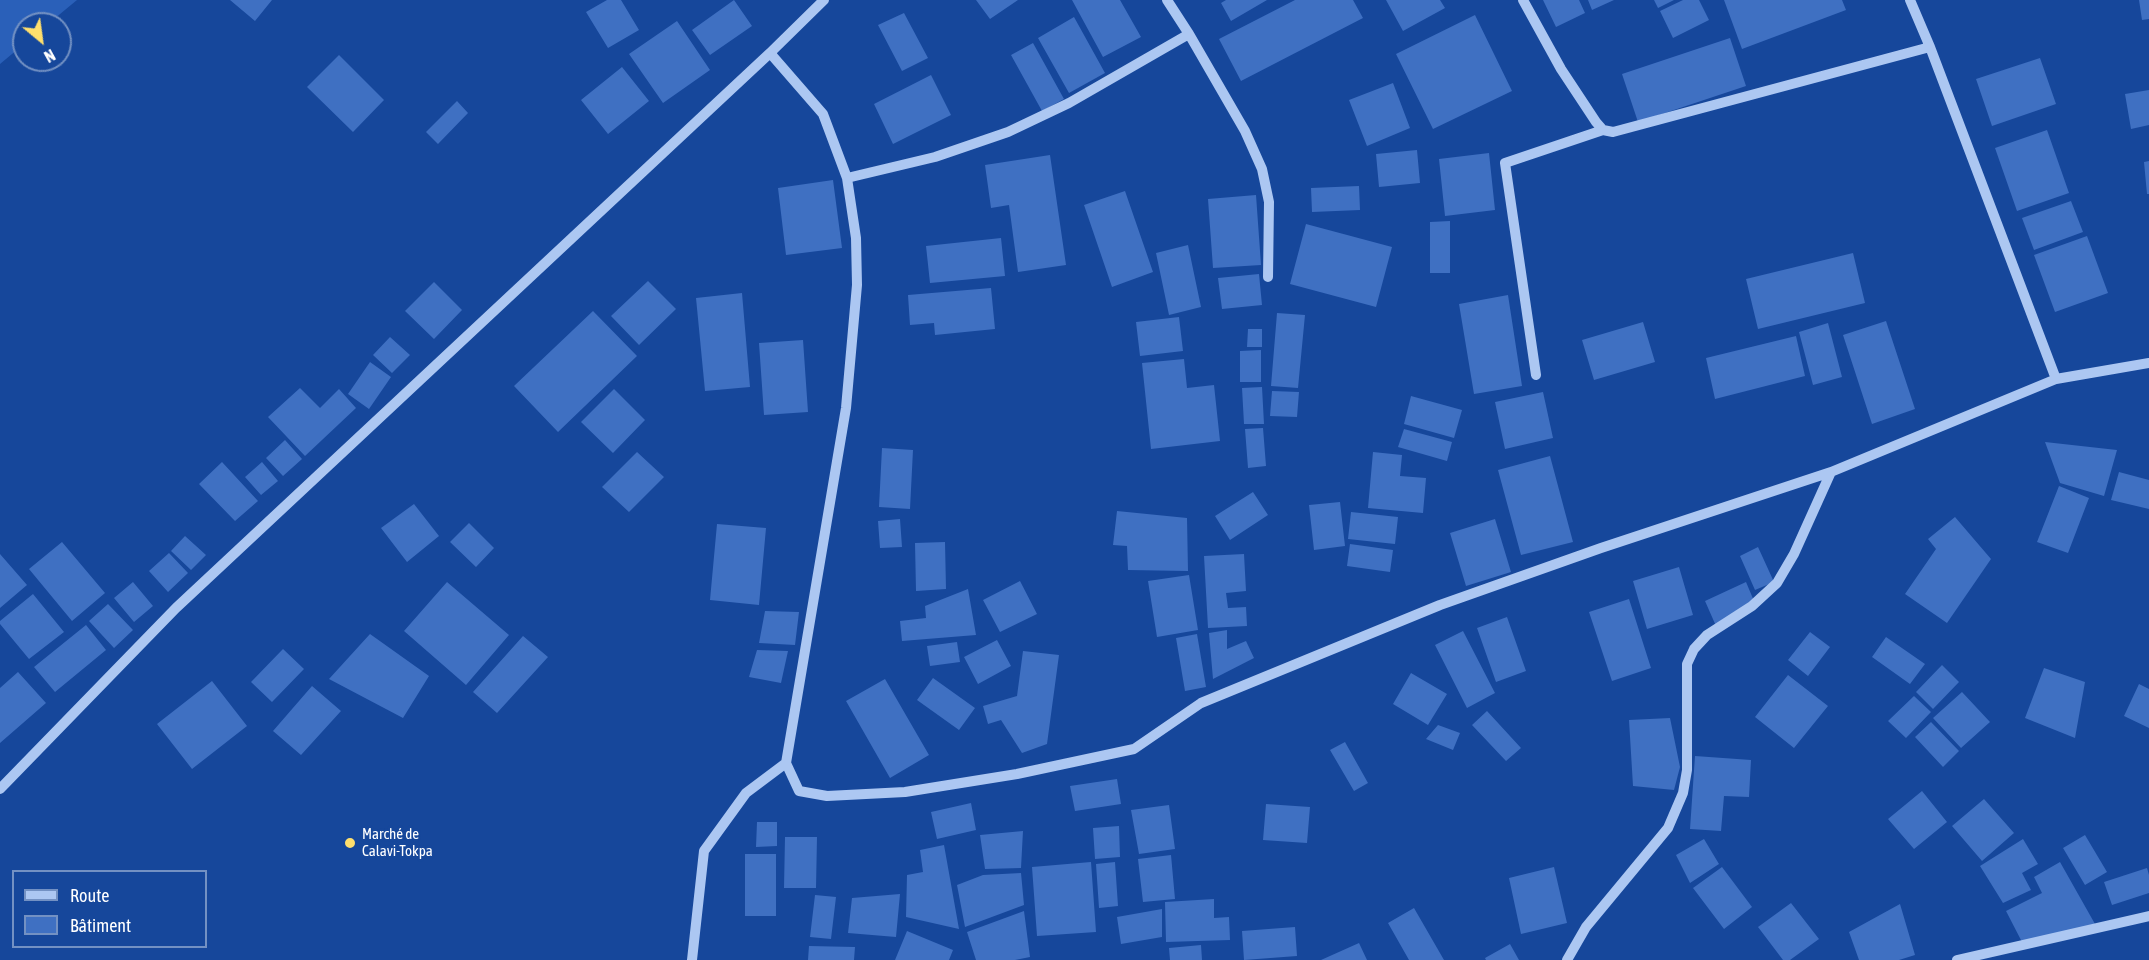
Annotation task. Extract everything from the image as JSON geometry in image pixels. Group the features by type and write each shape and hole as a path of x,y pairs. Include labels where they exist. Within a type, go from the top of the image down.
{"street":[{"path":"0,789 176,608 824,0"},
{"path":"1167,0 1245,131 1262,169 1269,202 1268,277"},
{"path":"1523,0 1561,69 1596,122 1604,130"},
{"path":"1910,0 2056,379"},
{"path":"847,178 935,157 1008,132 1069,103 1189,34"},
{"path":"1536,375 1504,163 1604,130 1613,132 1930,47"},
{"path":"770,53 823,114 847,178 856,238 857,285 846,408 786,763 800,791 827,796 905,792 1017,774 1134,749 1201,703 1440,605 1601,548 1831,472 2056,379 2149,363"},
{"path":"1567,960 1586,927 1668,828 1683,793 1687,770 1687,664 1694,649 1707,635 1752,606 1777,583 1794,554 1831,472"},
{"path":"692,960 704,851 746,793 786,763"},
{"path":"1957,960 2149,916"}],"shaded area":[{"path":"0,0 77,0 62,12 12,12 12,54 0,64"}],"building":[{"path":"230,0 272,0 255,21"},
{"path":"607,0 621,0 639,30 608,48 586,12"},
{"path":"734,0 752,26 710,55 692,30"},
{"path":"976,0 1018,0 990,19"},
{"path":"1072,0 1120,0 1141,37 1103,57"},
{"path":"1226,0 1267,0 1231,21 1221,3"},
{"path":"1295,0 1353,0 1363,18 1241,81 1219,39"},
{"path":"1386,0 1440,0 1445,8 1403,31"},
{"path":"1543,0 1579,0 1585,13 1556,27"},
{"path":"1588,0 1614,0 1592,10"},
{"path":"1654,0 1674,0 1658,8"},
{"path":"1683,0 1699,0 1709,20 1673,38 1660,11"},
{"path":"1724,0 1842,0 1846,10 1742,49"},
{"path":"2139,0 2149,0 2149,19 2142,20"},
{"path":"904,13 928,58 902,71 878,25"},
{"path":"1475,15 1512,91 1433,129 1396,54"},
{"path":"1074,17 1105,73 1069,93 1038,38"},
{"path":"677,21 710,70 663,103 629,54"},
{"path":"1730,38 1746,86 1638,122 1622,74"},
{"path":"1033,43 1064,99 1042,111 1011,55"},
{"path":"339,55 384,100 353,132 307,87"},
{"path":"2040,58 2056,104 1992,126 1976,79"},
{"path":"622,67 649,101 608,134 581,100"},
{"path":"931,75 951,115 893,144 874,104"},
{"path":"1393,83 1410,128 1367,146 1349,100"},
{"path":"2149,90 2149,125 2131,129 2125,94"},
{"path":"457,101 468,113 438,144 426,132"},
{"path":"2047,130 2069,193 2017,211 1995,148"},
{"path":"1417,150 1420,183 1379,187 1376,154"},
{"path":"1489,153 1495,210 1445,216 1439,159"},
{"path":"1050,155 1066,265 1018,272 1009,205 991,208 985,165"},
{"path":"2149,161 2149,194 2147,194 2144,162"},
{"path":"833,180 842,248 786,255 778,188"},
{"path":"1359,186 1360,210 1312,212 1311,188"},
{"path":"1125,191 1153,272 1112,287 1084,205"},
{"path":"1256,195 1261,265 1213,268 1208,199"},
{"path":"2071,201 2083,232 2034,250 2022,218"},
{"path":"1450,221 1450,273 1430,273 1430,222"},
{"path":"1306,224 1392,247 1376,307 1290,284"},
{"path":"2087,236 2108,293 2055,312 2034,255"},
{"path":"1001,238 1005,276 930,283 926,246"},
{"path":"1188,245 1201,307 1169,315 1156,253"},
{"path":"1853,253 1865,303 1758,329 1746,279"},
{"path":"1259,274 1262,305 1222,309 1218,278"},
{"path":"648,281 676,309 639,345 611,316"},
{"path":"434,282 462,310 434,339 405,311"},
{"path":"991,288 995,329 935,335 934,323 910,325 908,295"},
{"path":"742,293 750,387 705,391 696,298"},
{"path":"1508,295 1522,386 1474,394 1459,304"},
{"path":"593,311 637,356 558,432 514,386"},
{"path":"1277,313 1305,315 1298,388 1271,386"},
{"path":"1179,317 1183,351 1140,356 1136,322"},
{"path":"1886,321 1915,409 1872,424 1843,335"},
{"path":"1643,322 1655,362 1594,380 1582,340"},
{"path":"1828,323 1842,377 1813,385 1799,332"},
{"path":"1248,329 1262,329 1262,347 1247,347"},
{"path":"1796,336 1805,376 1715,399 1706,358"},
{"path":"390,337 410,355 392,373 373,355"},
{"path":"803,340 808,412 764,415 759,343"},
{"path":"1261,350 1261,382 1240,382 1240,351"},
{"path":"1184,359 1187,388 1214,385 1220,441 1151,449 1142,363"},
{"path":"370,362 391,377 369,409 348,394"},
{"path":"1262,387 1264,424 1244,424 1242,388"},
{"path":"300,388 320,408 339,389 356,408 305,456 268,417"},
{"path":"614,389 645,420 613,453 581,422"},
{"path":"1272,391 1299,392 1297,417 1270,416"},
{"path":"1543,392 1553,438 1505,449 1495,402"},
{"path":"1411,396 1462,410 1454,438 1404,424"},
{"path":"1263,428 1266,466 1248,468 1245,429"},
{"path":"1404,429 1452,442 1447,461 1398,447"},
{"path":"285,440 302,459 283,476 266,458"},
{"path":"2045,442 2117,450 2104,496 2060,483"},
{"path":"882,448 913,450 910,509 879,507"},
{"path":"637,452 664,477 629,512 602,487"},
{"path":"1373,452 1402,455 1400,476 1426,478 1423,513 1368,508"},
{"path":"1550,456 1573,542 1521,555 1498,470"},
{"path":"222,462 258,501 235,521 199,484"},
{"path":"262,462 278,481 261,495 245,477"},
{"path":"2119,472 2149,480 2149,509 2111,500"},
{"path":"2059,486 2089,498 2068,553 2037,542"},
{"path":"1253,492 1268,515 1230,540 1215,516"},
{"path":"1340,502 1345,546 1314,550 1309,505"},
{"path":"414,504 439,536 407,562 381,528"},
{"path":"1117,511 1187,518 1188,571 1128,570 1127,546 1113,545"},
{"path":"1351,512 1398,517 1395,544 1348,539"},
{"path":"1955,517 1991,559 1947,623 1905,594 1936,549 1928,539"},
{"path":"900,519 902,547 880,548 878,521"},
{"path":"1495,519 1511,572 1466,586 1450,533"},
{"path":"469,523 494,548 476,567 450,542"},
{"path":"717,524 766,528 759,605 710,600"},
{"path":"185,536 206,555 191,570 171,551"},
{"path":"62,542 105,593 72,621 29,569"},
{"path":"945,542 946,589 916,591 915,543"},
{"path":"1350,544 1393,550 1390,572 1347,566"},
{"path":"1758,547 1774,582 1755,590 1740,556"},
{"path":"169,553 188,573 168,592 149,571"},
{"path":"0,554 27,585 0,608"},
{"path":"1244,554 1246,591 1226,593 1228,608 1246,607 1247,626 1208,628 1204,556"},
{"path":"1679,567 1693,615 1647,629 1633,581"},
{"path":"1189,575 1198,630 1157,637 1148,581"},
{"path":"1020,581 1037,614 1000,632 983,600"},
{"path":"133,582 153,606 134,622 114,598"},
{"path":"447,582 509,635 466,685 404,631"},
{"path":"1746,582 1754,601 1716,626 1705,601"},
{"path":"968,589 976,635 902,641 900,621 926,618 925,606"},
{"path":"33,594 64,632 29,659 0,624 0,621"},
{"path":"1629,599 1651,668 1612,681 1589,612"},
{"path":"108,604 133,630 114,648 89,621"},
{"path":"765,611 799,612 795,645 759,643"},
{"path":"1507,617 1526,671 1496,682 1477,628"},
{"path":"86,625 106,650 55,692 34,667"},
{"path":"1227,630 1227,649 1246,641 1254,658 1213,679 1209,633"},
{"path":"1463,631 1495,693 1467,708 1435,645"},
{"path":"1810,632 1830,647 1808,676 1788,660"},
{"path":"370,634 429,676 403,718 329,679"},
{"path":"1197,634 1206,687 1185,691 1176,638"},
{"path":"523,636 548,657 497,713 473,692"},
{"path":"1886,637 1925,664 1910,684 1872,657"},
{"path":"997,640 1011,666 978,684 964,657"},
{"path":"957,642 960,662 930,666 927,646"},
{"path":"283,649 304,669 272,702 251,682"},
{"path":"757,650 788,651 781,683 749,677"},
{"path":"1023,651 1059,655 1047,744 1022,753 1001,720 988,724 983,706 1017,696"},
{"path":"1942,665 1959,682 1933,709 1916,692"},
{"path":"2044,668 2085,682 2075,738 2025,718"},
{"path":"18,672 46,703 0,743 0,688"},
{"path":"1411,673 1447,694 1428,725 1393,704"},
{"path":"1788,675 1828,706 1794,748 1755,717"},
{"path":"933,678 975,708 959,730 917,700"},
{"path":"885,679 929,755 890,778 846,701"},
{"path":"212,681 247,726 192,769 157,724"},
{"path":"2139,684 2149,689 2149,728 2124,716"},
{"path":"312,686 341,711 301,755 273,731"},
{"path":"1962,692 1990,722 1961,748 1933,718"},
{"path":"1914,696 1931,712 1906,738 1888,721"},
{"path":"1487,711 1521,748 1506,761 1472,725"},
{"path":"1670,718 1680,767 1674,790 1633,786 1629,720"},
{"path":"1931,722 1959,751 1943,767 1915,737"},
{"path":"1438,725 1460,733 1453,750 1426,739"},
{"path":"1345,742 1368,783 1354,791 1330,750"},
{"path":"1695,756 1751,760 1749,797 1724,796 1721,831 1690,829"},
{"path":"1117,779 1121,804 1075,811 1070,786"},
{"path":"1922,791 1947,822 1914,849 1888,819"},
{"path":"1984,799 2014,833 1982,861 1952,826"},
{"path":"971,803 976,830 937,839 931,812"},
{"path":"1266,804 1310,807 1307,843 1263,840"},
{"path":"1169,805 1175,849 1139,854 1131,810"},
{"path":"757,822 777,822 777,846 756,847"},
{"path":"1119,826 1120,857 1095,859 1093,828"},
{"path":"1023,831 1021,868 985,869 980,835"},
{"path":"2085,835 2107,872 2085,885 2063,848"},
{"path":"785,837 817,837 816,888 784,888"},
{"path":"1704,839 1719,864 1690,883 1676,855"},
{"path":"2023,839 2038,864 2022,873 2031,890 2003,903 1980,866"},
{"path":"944,845 959,929 906,917 907,875 923,872 920,850"},
{"path":"745,854 776,854 776,916 745,916"},
{"path":"1171,855 1175,899 1143,902 1138,859"},
{"path":"1091,862 1096,932 1037,936 1032,867"},
{"path":"1115,862 1118,906 1099,908 1096,864"},
{"path":"2060,862 2095,924 2022,942 2006,911 2042,893 2034,877"},
{"path":"1554,867 1567,923 1521,934 1509,878"},
{"path":"1722,867 1752,907 1724,929 1693,888"},
{"path":"2147,868 2149,893 2112,905 2104,882"},
{"path":"1021,873 1024,905 965,927 957,885 983,875"},
{"path":"900,894 896,937 848,933 852,898"},
{"path":"815,895 836,897 831,939 810,937"},
{"path":"1214,899 1214,918 1229,917 1230,940 1166,942 1165,902"},
{"path":"1791,903 1819,939 1790,960 1783,960 1758,927"},
{"path":"1900,904 1915,955 1899,960 1859,960 1849,932"},
{"path":"1414,908 1444,960 1409,960 1388,923"},
{"path":"1162,909 1162,937 1121,944 1117,917"},
{"path":"1024,911 1030,957 1015,960 976,960 967,932"},
{"path":"1295,927 1297,956 1244,960 1242,931"},
{"path":"907,931 953,950 949,960 895,960"},
{"path":"1359,943 1367,960 1321,960"},
{"path":"1510,944 1519,960 1486,960 1485,958"},
{"path":"1201,945 1202,960 1170,960 1169,948"},
{"path":"809,946 855,947 854,960 808,960"}],"place":[{"name":"Marché de Calavi-Tokpa","path":"350,843"}]}
